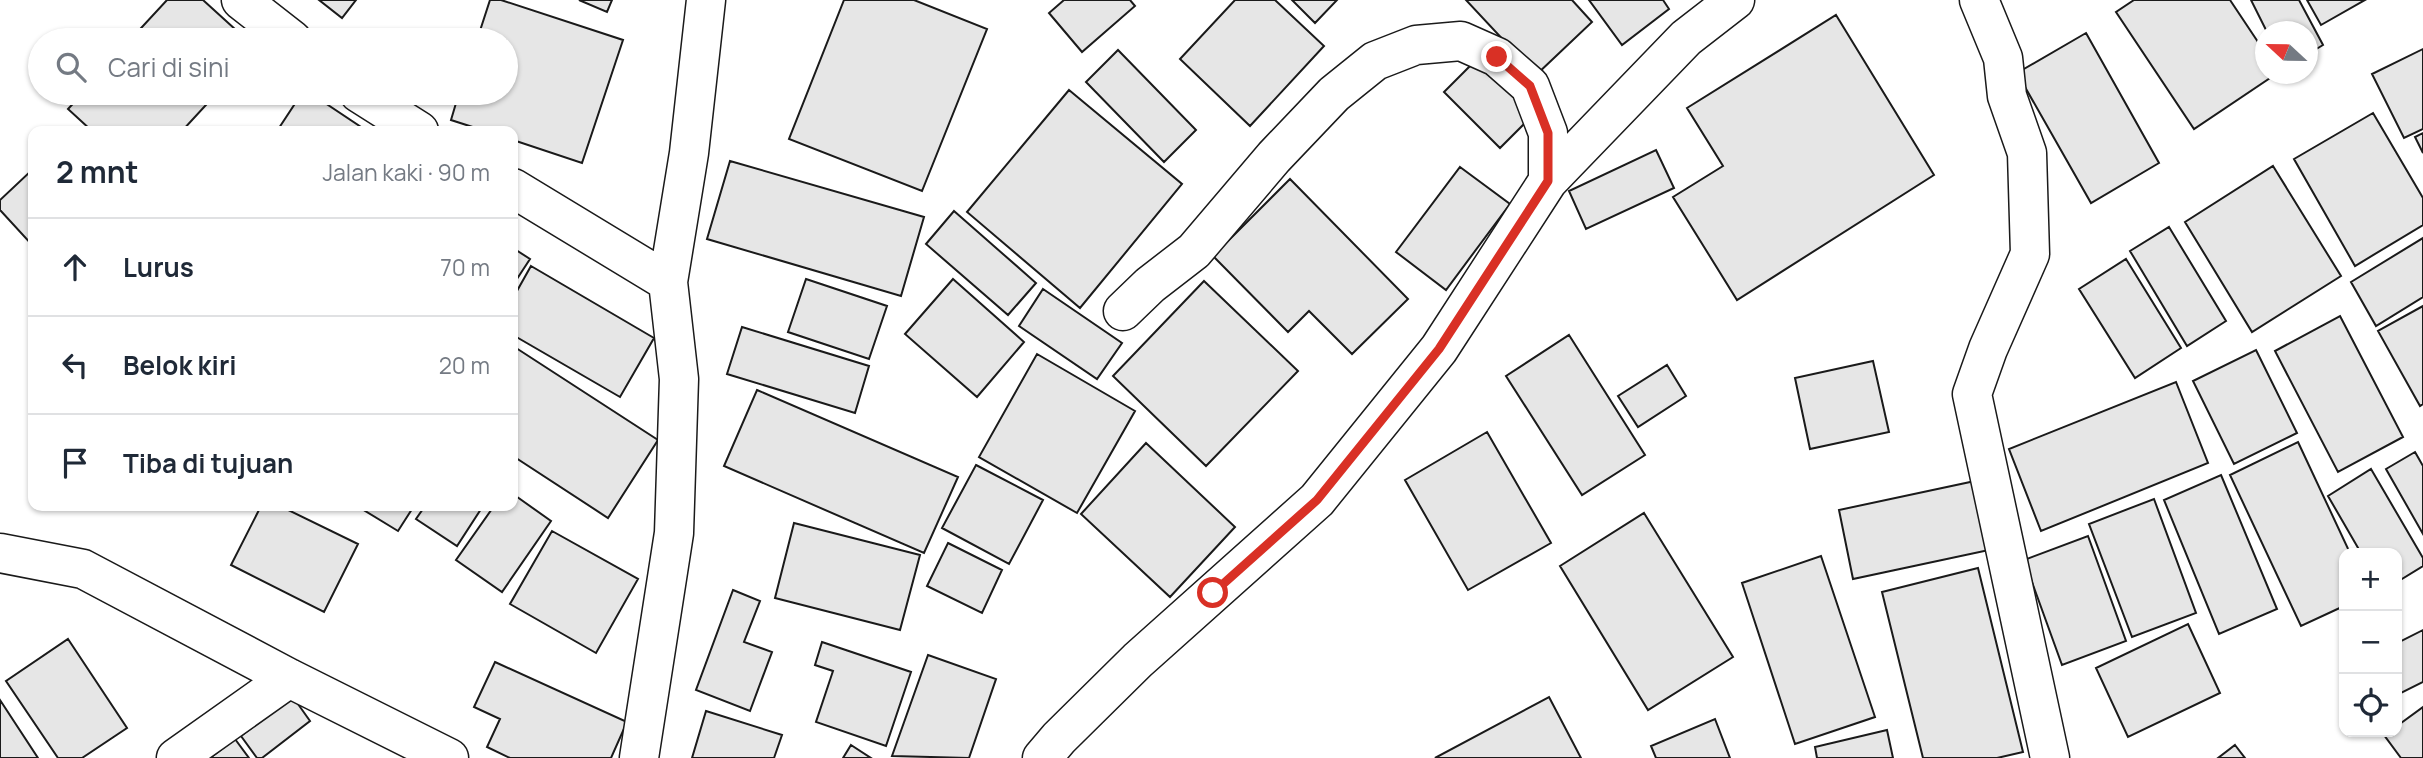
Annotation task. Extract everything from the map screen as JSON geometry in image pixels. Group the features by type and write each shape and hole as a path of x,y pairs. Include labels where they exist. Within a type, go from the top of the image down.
{"street":[{"path":"241,0 277,28"},
{"path":"639,758 674,533 678,379 668,282 689,153 706,0"},
{"path":"1042,758 1059,737 1138,660 1317,500 1439,349 1548,181 1686,38 1735,0"},
{"path":"1979,0 2003,58 2007,96 2027,153 2030,254 1988,349 1972,394 2050,758"},
{"path":"1124,311 1150,285 1194,251 1274,157 1334,94 1375,61 1416,45 1461,41 1497,57 1530,86 1548,133 1548,181"},
{"path":"378,105 411,126"},
{"path":"518,191 668,282"},
{"path":"0,553 83,569 289,678 449,758"},
{"path":"176,758 289,678"}],"building":[{"path":"167,0 203,0 234,28 141,28"},
{"path":"319,0 356,0 342,18"},
{"path":"490,0 501,0 623,40 582,163 518,142 518,126 470,126 451,120 455,105 518,105 518,28 481,28"},
{"path":"579,0 612,0 607,12"},
{"path":"844,0 914,0 987,29 922,191 789,139"},
{"path":"1064,0 1130,0 1135,6 1082,52 1049,13"},
{"path":"1235,0 1275,0 1324,46 1250,126 1180,59"},
{"path":"1292,0 1337,0 1315,23"},
{"path":"1466,0 1572,0 1592,22 1536,75"},
{"path":"1589,0 1663,0 1669,9 1622,45"},
{"path":"2134,0 2230,0 2255,38 2255,84 2261,84 2194,129 2116,12"},
{"path":"2251,0 2299,0 2310,21 2262,21"},
{"path":"2307,0 2365,0 2321,25"},
{"path":"1836,15 1934,175 1737,300 1673,197 1723,166 1687,108"},
{"path":"2086,33 2159,163 2091,203 2017,73"},
{"path":"2318,36 2323,45 2318,48"},
{"path":"2423,49 2423,129 2404,138 2372,74"},
{"path":"1118,50 1196,130 1164,162 1086,82"},
{"path":"1479,57 1535,113 1500,148 1444,92"},
{"path":"1069,90 1182,184 1080,308 967,212"},
{"path":"72,105 206,105 187,126 87,126 68,109"},
{"path":"294,105 328,105 360,126 280,126"},
{"path":"2373,113 2423,198 2423,225 2355,266 2294,159"},
{"path":"2423,133 2423,153 2415,137"},
{"path":"1656,150 1674,188 1586,229 1569,191"},
{"path":"730,161 924,217 901,296 707,239"},
{"path":"2273,166 2341,276 2252,332 2185,222"},
{"path":"1460,167 1510,204 1446,290 1396,252"},
{"path":"28,174 28,241 0,210 0,200"},
{"path":"1290,179 1408,299 1352,354 1309,311 1288,332 1213,256"},
{"path":"954,211 1036,283 1008,315 926,244"},
{"path":"2169,227 2226,321 2187,346 2130,251"},
{"path":"2423,238 2423,297 2376,326 2351,282"},
{"path":"518,251 530,259 518,277"},
{"path":"2126,259 2181,348 2135,378 2079,289"},
{"path":"531,266 654,338 620,397 518,338 518,289"},
{"path":"806,279 887,306 869,359 788,332"},
{"path":"953,279 1024,342 977,397 905,334"},
{"path":"1204,281 1298,371 1206,466 1113,376"},
{"path":"1043,289 1122,343 1097,379 1019,326"},
{"path":"2423,306 2423,404 2420,406 2378,331"},
{"path":"2340,316 2403,437 2338,472 2275,351"},
{"path":"742,327 869,366 855,413 727,374"},
{"path":"1569,335 1645,455 1582,495 1506,376"},
{"path":"518,349 658,440 608,518 518,459"},
{"path":"2256,350 2297,433 2234,464 2193,381"},
{"path":"1037,354 1135,411 1077,513 979,457"},
{"path":"1873,361 1889,432 1810,449 1795,378"},
{"path":"1667,365 1686,396 1638,427 1618,396"},
{"path":"2176,382 2208,463 2041,531 2009,449"},
{"path":"757,390 958,477 924,553 724,466"},
{"path":"1487,432 1551,543 1468,590 1405,480"},
{"path":"2298,442 2348,548 2339,548 2339,608 2301,626 2230,475"},
{"path":"1146,443 1235,527 1170,597 1081,514"},
{"path":"2415,452 2423,466 2423,534 2386,469"},
{"path":"976,465 1043,500 1009,564 942,528"},
{"path":"2371,469 2423,558 2423,566 2402,579 2402,548 2358,548 2328,496"},
{"path":"2221,475 2277,609 2219,634 2164,500"},
{"path":"1975,481 1989,550 1853,579 1839,510"},
{"path":"518,498 551,521 502,592 456,560 490,511 518,511"},
{"path":"2154,499 2196,613 2132,637 2089,524"},
{"path":"258,511 290,511 358,544 324,612 231,565"},
{"path":"365,511 411,511 398,531"},
{"path":"422,511 480,511 457,546 416,519"},
{"path":"1644,513 1733,657 1648,710 1560,566"},
{"path":"794,523 920,555 900,630 775,598"},
{"path":"552,531 638,579 596,653 510,604"},
{"path":"2088,536 2126,641 2062,665 2024,560"},
{"path":"948,543 1002,570 982,613 927,586"},
{"path":"1821,556 1875,717 1795,744 1742,583"},
{"path":"1978,568 2023,752 1997,758 1923,758 1882,592"},
{"path":"733,590 760,601 744,642 772,652 750,711 696,690"},
{"path":"2188,624 2220,693 2128,737 2096,668"},
{"path":"2423,630 2423,682 2402,692 2402,674 2402,640"},
{"path":"68,639 127,728 82,758 58,758 6,681"},
{"path":"822,642 911,672 886,746 816,722 833,671 815,665"},
{"path":"928,655 996,679 969,758 892,756"},
{"path":"495,662 627,722 611,758 510,758 487,747 500,719 474,707"},
{"path":"293,697 310,721 262,758 257,758 241,736"},
{"path":"1549,697 1581,758 1435,758"},
{"path":"0,700 38,758 0,758"},
{"path":"2423,707 2423,758 2401,758 2385,737 2402,737 2402,722"},
{"path":"706,711 782,735 774,758 692,758"},
{"path":"1715,719 1730,758 1656,758 1651,746"},
{"path":"1887,730 1893,758 1817,758 1815,747"},
{"path":"235,739 249,758 210,758"},
{"path":"851,745 871,758 843,758"},
{"path":"2235,745 2245,758 2218,758"}],"route":[{"path":"1213,593 1317,500 1439,349 1548,181 1548,133 1530,86 1497,57"}]}
